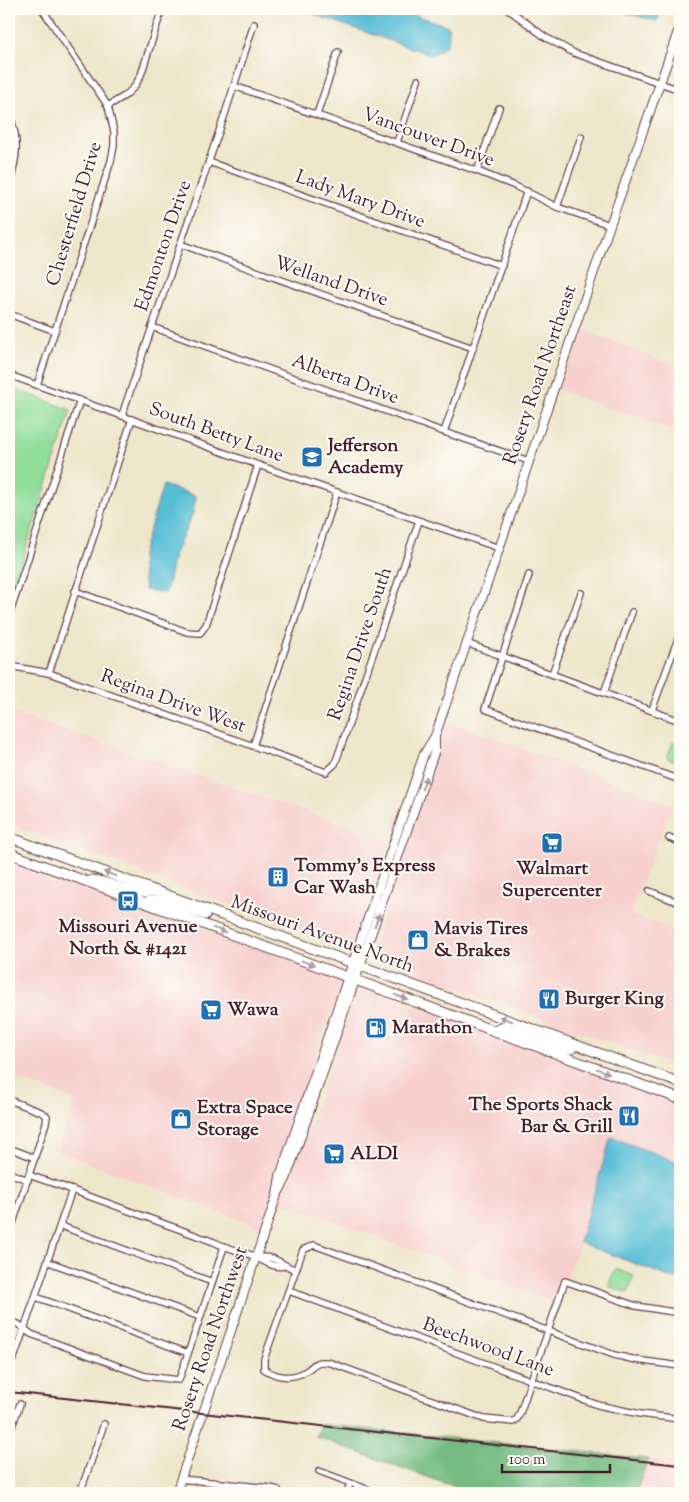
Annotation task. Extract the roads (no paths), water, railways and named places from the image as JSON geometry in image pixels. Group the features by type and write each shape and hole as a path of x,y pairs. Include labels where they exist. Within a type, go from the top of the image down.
{"main road":[{"name":"Missouri Avenue North","path":"9,837 680,1084"},
{"name":"Missouri Avenue North","path":"9,853 680,1099"},
{"path":"77,878 105,881 147,894 156,891"},
{"path":"144,903 159,900 212,918 232,920"},
{"path":"494,1031 504,1028 566,1049 571,1049 575,1045"},
{"path":"581,1063 589,1056 601,1054"}],"street":[{"name":"Chesterfield Drive","path":"37,385 111,161 114,146 114,132 108,106 42,9"},
{"path":"108,106 126,95 135,86 141,75 162,9"},
{"path":"508,9 559,46 680,90"},
{"name":"Edmonton Drive","path":"122,415 209,162 254,24"},
{"name":"Rosery Road Northeast","path":"352,979 424,754 435,736 680,26"},
{"path":"317,114 338,52"},
{"path":"397,142 418,80"},
{"name":"Vancouver Drive","path":"234,86 477,171 527,192 556,207 610,225"},
{"path":"477,171 500,108"},
{"path":"9,114 15,133 17,153 9,185"},
{"path":"556,207 581,137"},
{"name":"Lady Mary Drive","path":"209,162 502,266"},
{"path":"444,432 527,192"},
{"name":"Welland Drive","path":"180,244 473,348"},
{"path":"9,314 55,331"},
{"name":"Alberta Drive","path":"152,327 529,461"},
{"name":"South Betty Lane","path":"9,375 258,465 499,548"},
{"path":"9,616 80,400"},
{"path":"49,673 132,419"},
{"path":"75,591 187,632 200,633 206,625 258,465"},
{"path":"252,746 337,492"},
{"name":"Regina Drive South","path":"326,772 335,764 344,741 419,521"},
{"path":"528,575 484,709 680,780"},
{"path":"552,674 581,593"},
{"path":"604,693 632,612"},
{"path":"652,710 680,633"},
{"path":"466,643 680,721"},
{"name":"Regina Drive West","path":"9,666 49,673 326,772"},
{"path":"669,838 680,842"},
{"path":"649,891 680,903"},
{"name":"Rosery Road Northwest","path":"176,1493 257,1258 277,1195 280,1176 318,1065 352,979"},
{"name":"Rosery Road Northwest","path":"277,1195 286,1179 352,979"},
{"path":"309,1112 308,1103 318,1074 318,1065"},
{"path":"9,1100 47,1116 35,1158 11,1222 9,1235"},
{"path":"9,1148 35,1158"},
{"path":"9,1173 72,1190 224,1247 257,1258 264,1256 281,1261 285,1266 296,1270"},
{"path":"14,1358 49,1262 72,1190"},
{"path":"60,1226 212,1282"},
{"path":"680,1313 636,1306 565,1281 548,1331 531,1380 520,1413 517,1419 512,1422 484,1419 331,1363 321,1361 314,1363 296,1376 282,1377 271,1374 264,1369 264,1359 303,1250 314,1245 548,1331 614,1355 680,1366"},
{"path":"9,1321 18,1324 31,1334 145,1376 179,1380 224,1247"},
{"path":"49,1262 200,1317"},
{"name":"Beechwood Lane","path":"289,1291 606,1407 640,1414 680,1418"},
{"path":"36,1297 188,1353"},
{"path":"9,1436 20,1404"},
{"path":"80,1493 104,1424"},
{"path":"319,1471 377,1493"},
{"path":"181,1479 270,1488 278,1492"},
{"path":"346,1493 350,1483"}],"water":[{"path":"299,9 396,9 448,26 449,37 447,45 431,55"},
{"path":"611,9 645,9 652,12 654,9 662,9 657,21"},
{"path":"163,485 196,496 193,513 174,556 166,593 145,590 141,558"},
{"path":"611,1137 680,1163 680,1279 674,1279 579,1242"}],"railway":[{"path":"9,1392 680,1465"}],"place":[{"name":"Jefferson Academy","path":"312,457"},
{"name":"Walmart Supercenter","path":"552,843"},
{"name":"Tommy's Express Car Wash","path":"278,877"},
{"name":"Missouri Avenue North & #1421","path":"128,901"},
{"name":"Mavis Tires & Brakes","path":"418,940"},
{"name":"Burger King","path":"549,999"},
{"name":"Wawa","path":"211,1010"},
{"name":"Marathon","path":"376,1028"},
{"name":"The Sports Shack Bar & Grill","path":"629,1116"},
{"name":"Extra Space Storage","path":"181,1119"},
{"name":"ALDI","path":"334,1154"}]}
